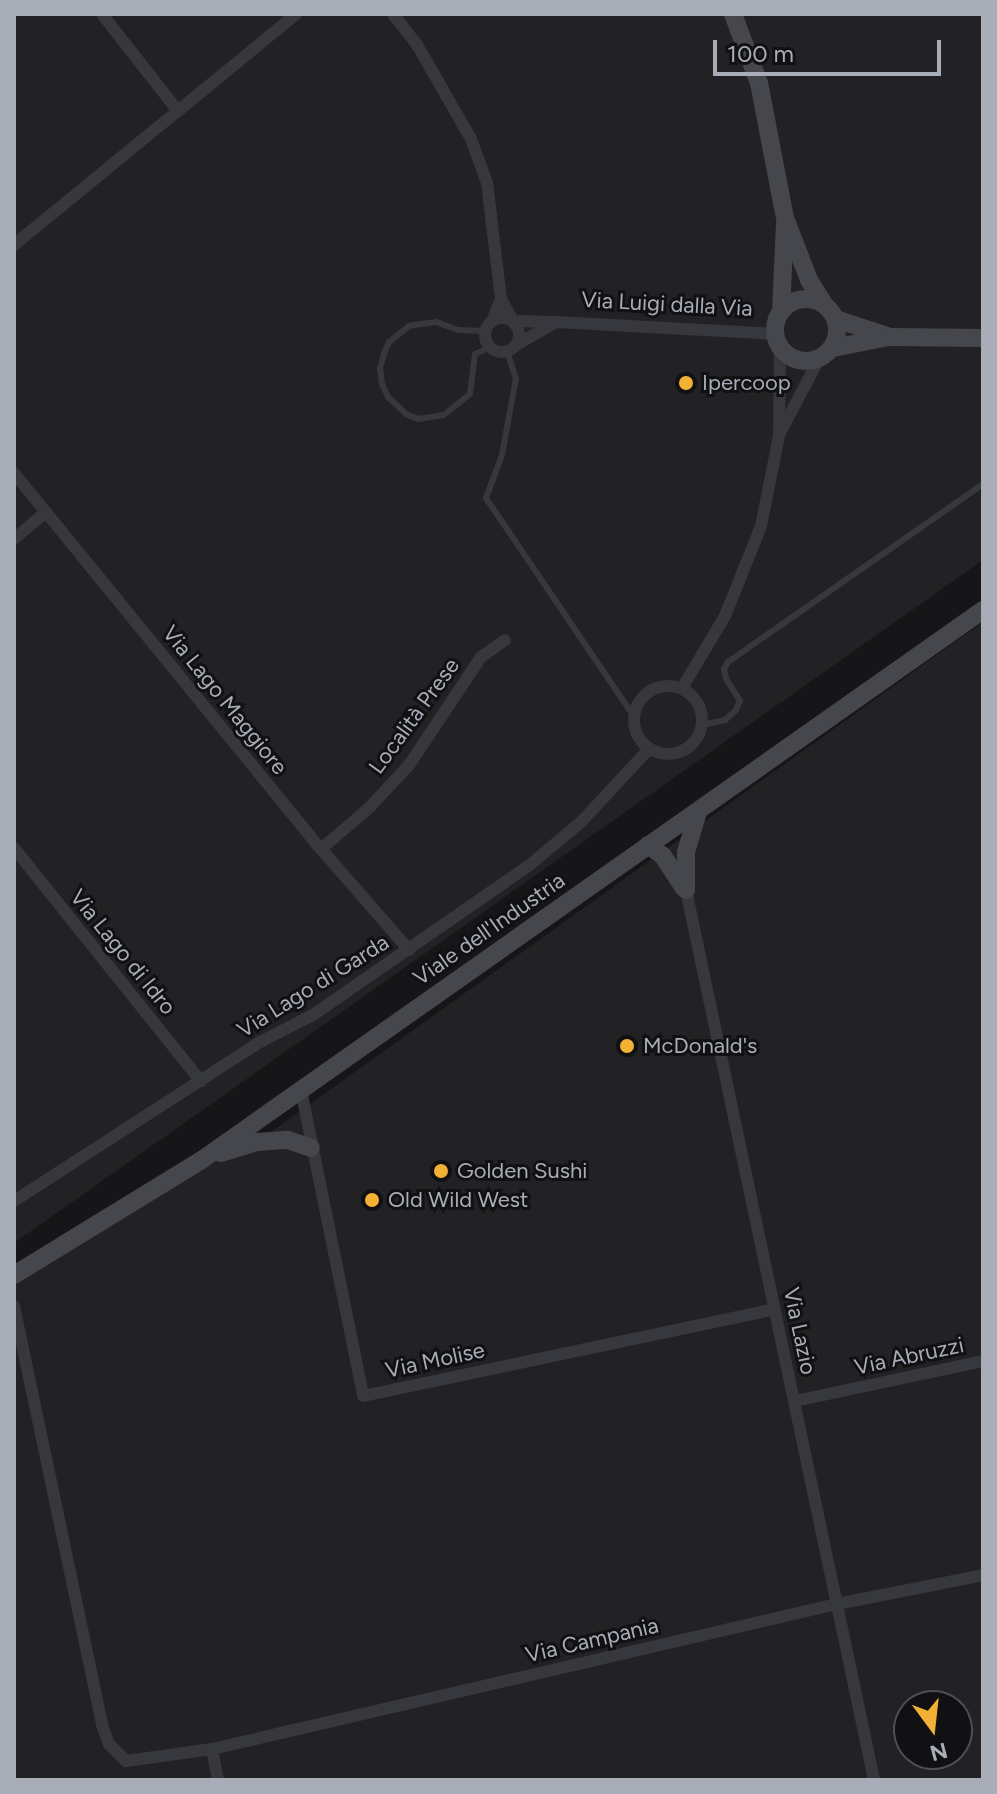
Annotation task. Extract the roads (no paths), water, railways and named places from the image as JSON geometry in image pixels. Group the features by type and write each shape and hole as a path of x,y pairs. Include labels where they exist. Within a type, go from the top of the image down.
{"main road":[{"path":"733,14 762,95 785,218 809,280 836,319 889,337"},
{"path":"785,218 778,341 802,362 889,337 983,338"},
{"path":"781,311 797,300 824,304"},
{"path":"826,354 837,339 836,319"},
{"name":"Viale dell'Industria","path":"14,1275 203,1159 983,610"},
{"path":"686,890 686,852 698,812"},
{"path":"648,845 663,856 686,890"},
{"path":"203,1159 257,1142 288,1140 311,1148"}],"street":[{"path":"102,14 178,111"},
{"path":"14,245 296,14"},
{"path":"393,14 416,43 471,139 487,183 501,299 519,330 511,348"},
{"path":"501,299 489,326 491,347 511,348 556,322"},
{"path":"489,326 503,318 513,321"},
{"name":"Via Luigi dalla Via","path":"513,321 778,341"},
{"path":"682,688 725,616 761,526 779,436 778,341"},
{"path":"779,436 826,354"},
{"name":"Via Lago Maggiore","path":"14,473 321,849 409,950"},
{"path":"14,539 46,512"},
{"name":"Località Prese","path":"321,849 370,807 409,765 481,657 505,640"},
{"path":"662,686 682,688 698,704 702,725 698,736 682,751 660,754 649,749 636,735 633,715 637,704 652,689 662,686"},
{"name":"Via Lago di Garda","path":"14,1201 260,1042 313,1015 531,864 582,821 649,749"},
{"name":"Via Lago di Idro","path":"14,848 201,1081"},
{"name":"Via Lazio","path":"686,890 874,1780"},
{"name":"Via Molise","path":"301,1090 363,1396 775,1309"},
{"name":"Via Campania","path":"14,1306 109,1744 126,1761 212,1749 837,1604 983,1575"},
{"name":"Via Abruzzi","path":"795,1401 983,1361"},
{"path":"212,1749 218,1780"}],"lane":[{"path":"489,326 458,330 436,322 409,326 399,331 384,354 380,368 382,384 388,397 406,414 418,419 444,415 470,394 475,354 491,347"},
{"path":"511,348 516,378 502,455 486,498 633,715"},
{"path":"702,725 725,720 736,710 740,701 726,679 724,669 728,662 983,484"}],"place":[{"name":"Ipercoop","path":"686,383"},
{"name":"McDonald's","path":"627,1046"},
{"name":"Golden Sushi","path":"441,1171"},
{"name":"Old Wild West","path":"372,1200"}]}
